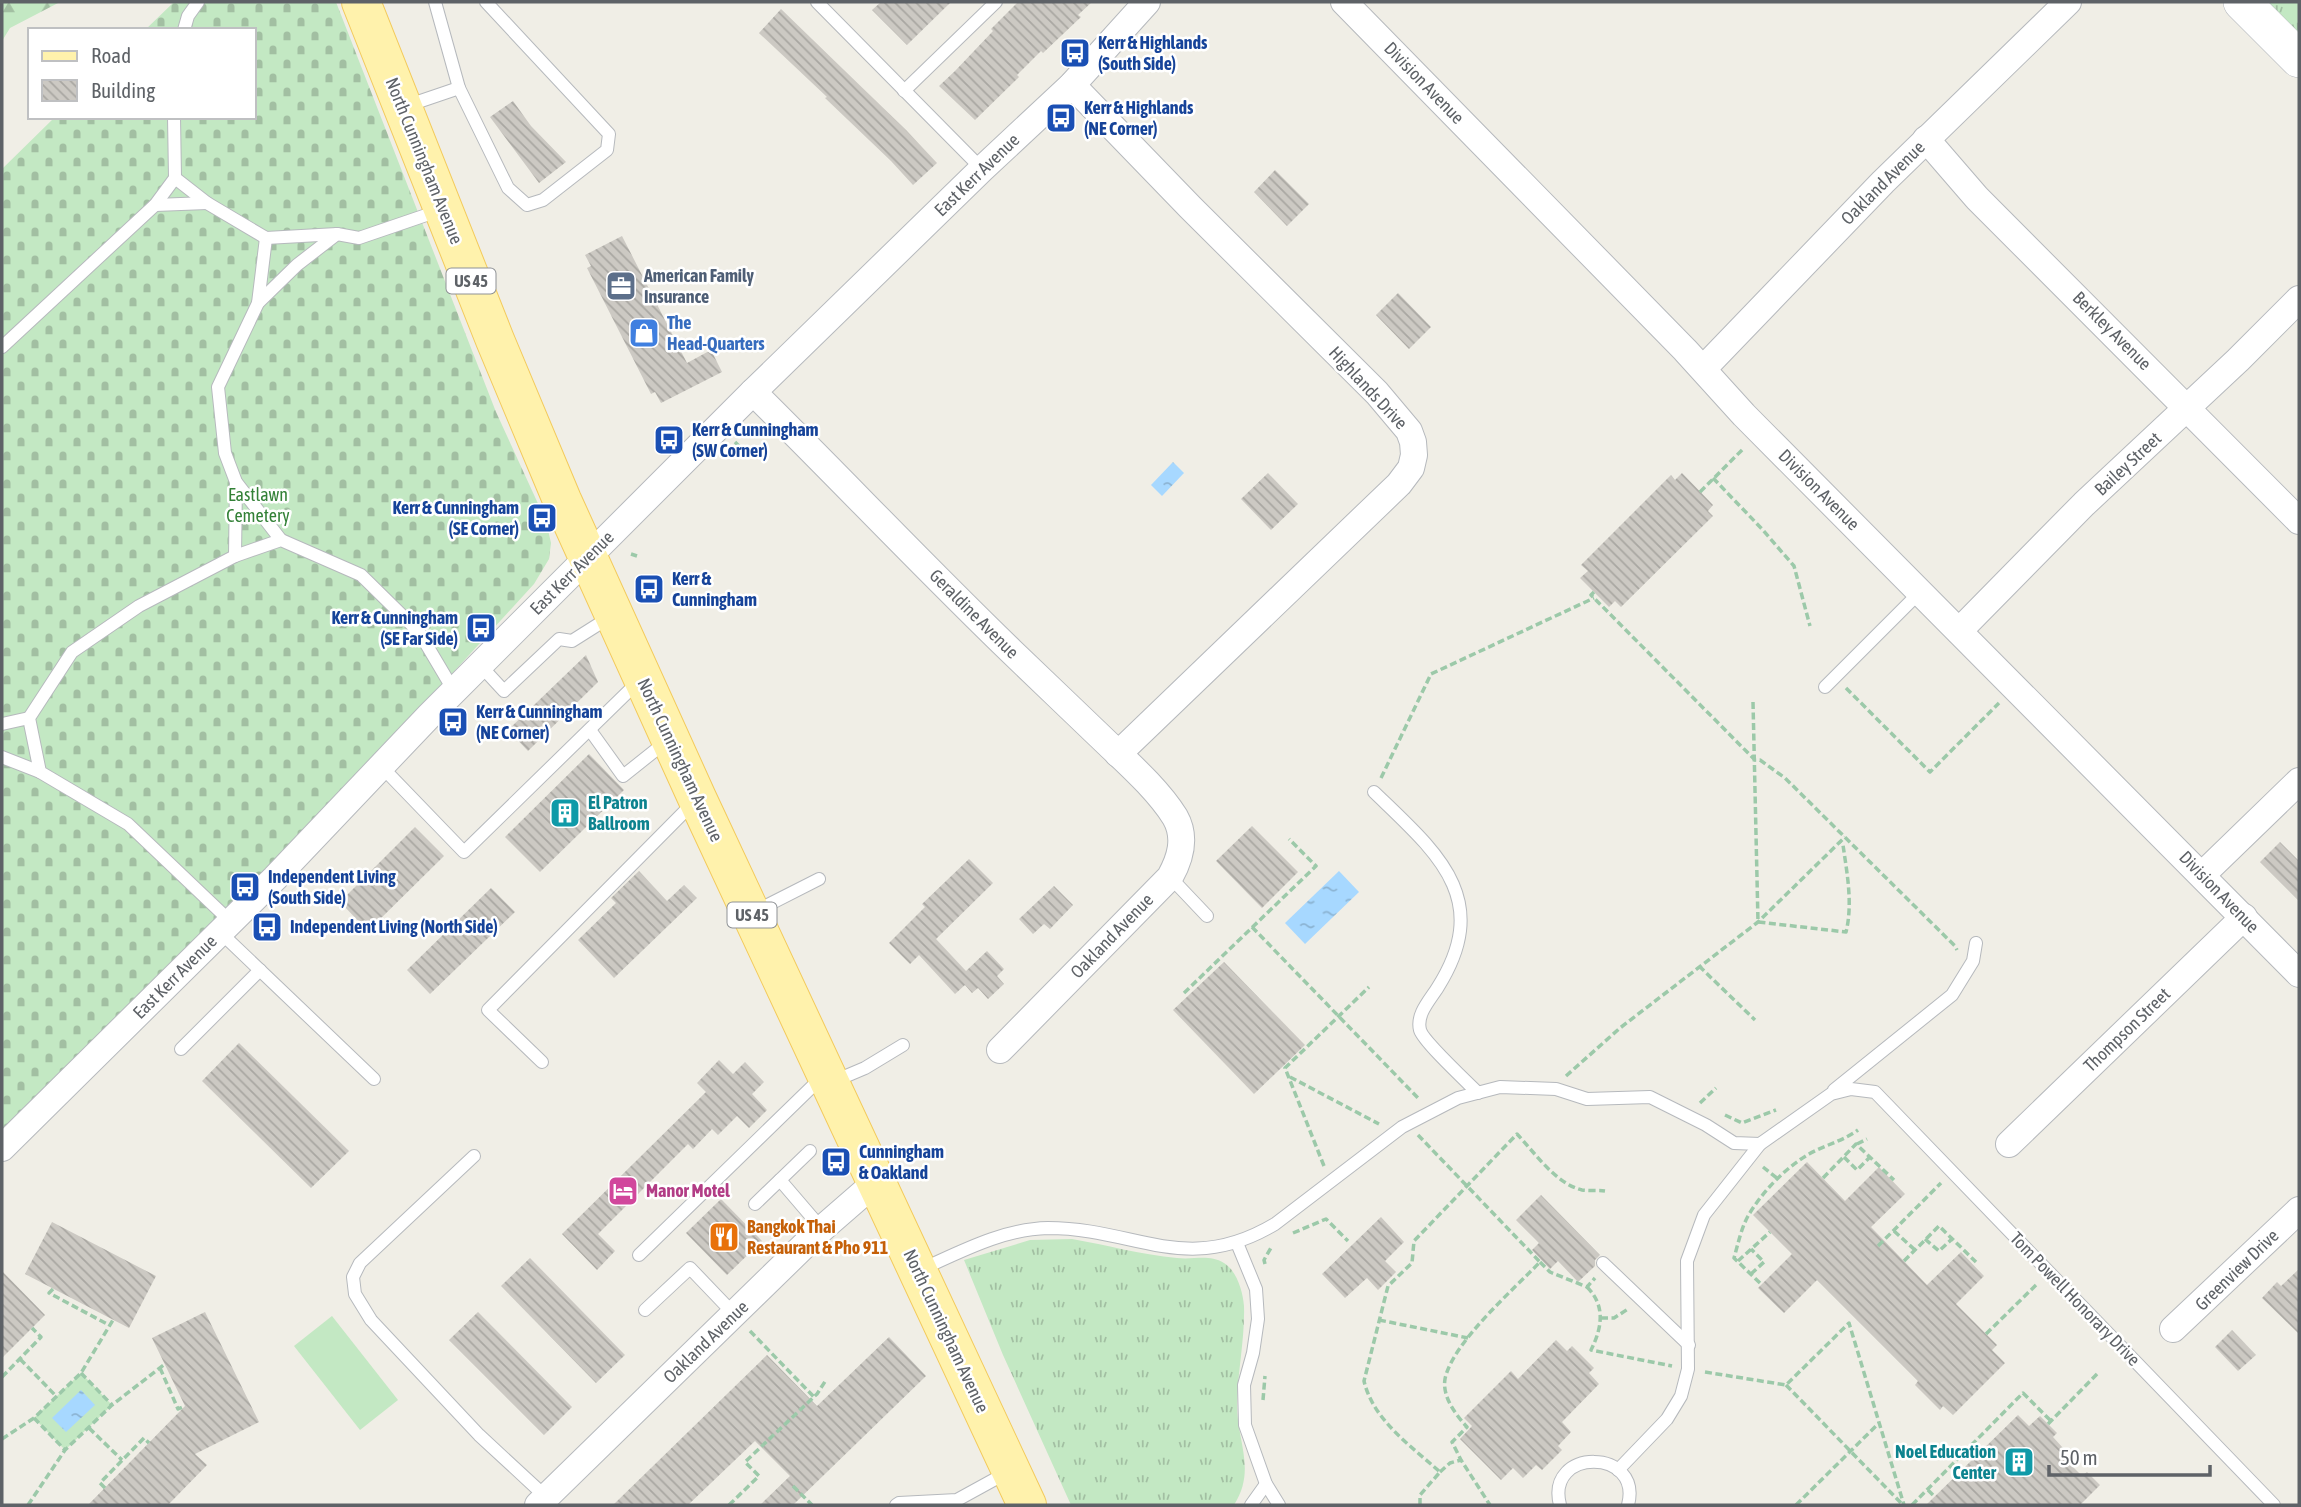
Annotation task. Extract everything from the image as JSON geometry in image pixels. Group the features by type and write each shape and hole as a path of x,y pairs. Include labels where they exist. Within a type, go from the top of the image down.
{"main road":[{"name":"North Cunningham Avenue","path":"360,2 495,340 587,557 1027,1505"}],"street":[{"name":"East Kerr Avenue","path":"2,1148 226,927 454,691 753,392 1072,85 1147,2"},
{"name":"Division Avenue","path":"1344,2 1703,369 1761,432 2203,874 2299,974"},
{"name":"Oakland Avenue","path":"1703,369 1926,139 2068,2"},
{"path":"2242,2 2299,60"},
{"name":"Highlands Drive","path":"1072,85 1377,393 1409,431 1414,455 1411,468 1399,484 1118,754"},
{"name":"Berkley Avenue","path":"1926,139 1977,198 2299,521"},
{"name":"Bailey Street","path":"1959,631 2084,504 2188,408 2299,299"},
{"name":"Geraldine Avenue","path":"753,392 1146,782 1175,817 1181,843"},
{"path":"2203,874 2299,781"},
{"name":"Oakland Avenue","path":"1000,1051 1170,877 1179,860 1181,843"},
{"name":"Thompson Street","path":"2009,1144 2244,917"},
{"name":"Oakland Avenue","path":"542,1501 741,1322 822,1229 877,1181"},
{"name":"Greenview Drive","path":"2173,1329 2299,1210"}],"lane":[{"path":"185,28 188,16 198,2"},
{"path":"435,2 459,88 508,188 527,205 543,200 607,150 608,134 486,2"},
{"path":"817,2 982,169"},
{"path":"904,91 996,2"},
{"path":"402,107 459,88"},
{"path":"2,347 155,205 175,178 174,119"},
{"path":"175,178 207,203 266,238 337,234 359,238 443,210"},
{"path":"155,205 207,203"},
{"path":"258,303 297,265 337,234"},
{"path":"266,238 258,303 218,387 225,453 236,482 281,540 361,575 419,632 454,691"},
{"path":"235,556 236,482"},
{"path":"2,724 29,718 72,652 139,606 235,556 281,540"},
{"path":"1825,687 1920,592"},
{"path":"480,665 504,691 559,639 572,641 613,614"},
{"path":"381,766 464,852 642,678"},
{"path":"29,718 40,772"},
{"path":"590,730 623,776 670,739"},
{"path":"2,757 40,772 128,824 226,927 260,970 374,1079"},
{"path":"1374,792 1427,844 1459,893 1462,928 1452,965 1419,1017 1420,1032 1478,1093"},
{"path":"542,1062 488,1010 697,798"},
{"path":"1170,877 1207,916"},
{"path":"751,914 820,879"},
{"path":"1618,1470 1668,1419 1681,1396 1688,1368 1687,1261 1704,1215 1760,1143 1826,1097 1952,995 1973,961 1976,943"},
{"path":"181,1049 260,970"},
{"path":"639,1255 828,1078 865,1068 903,1045"},
{"path":"918,1271 993,1238 1024,1230 1048,1228 1087,1232 1158,1247 1193,1250 1217,1248 1237,1242 1275,1224 1407,1124 1458,1098 1500,1087 1556,1089 1587,1099 1650,1097 1706,1125 1734,1143 1760,1143"},
{"name":"Tom Powell Honorary Drive","path":"1826,1097 1851,1089 1875,1092 2274,1505"},
{"path":"755,1203 810,1151"},
{"path":"474,1156 360,1263 353,1277 355,1294 371,1320 542,1501"},
{"path":"780,1180 822,1229"},
{"path":"1237,1242 1256,1289 1258,1319 1253,1353 1244,1385 1245,1425 1266,1484 1279,1505"},
{"path":"1605,1265 1689,1345"},
{"path":"645,1310 690,1268 741,1322"},
{"path":"1560,1505 1559,1489 1564,1477 1572,1468 1595,1460 1607,1463 1624,1477 1628,1488 1628,1505"},
{"path":"896,1505 957,1503 1011,1470"},
{"path":"1251,1505 1266,1484"}],"path":[{"path":"1700,492 1761,432"},
{"path":"1713,478 1794,566 1810,626"},
{"path":"631,554 637,556"},
{"path":"1594,592 1591,595 1755,760 1760,760 1785,778 1955,946 1959,958"},
{"path":"1374,792 1431,674 1594,598"},
{"path":"1835,677 1930,772 2015,687"},
{"path":"1753,702 1758,922"},
{"path":"1556,1089 1586,1056 1758,922 1845,837"},
{"path":"1184,993 1316,866 1289,839"},
{"path":"1758,922 1846,932 1850,917 1847,872 1843,845 1840,842"},
{"path":"1252,927 1431,1112"},
{"path":"1699,966 1755,1020"},
{"path":"1330,1182 1285,1068 1369,987"},
{"path":"1288,1076 1396,1132"},
{"path":"1710,1108 1700,1103 1716,1088"},
{"path":"1721,1113 1742,1124 1780,1108"},
{"path":"1407,1124 1550,1272 1587,1287 1596,1296 1601,1318 1600,1332 1591,1350 1677,1367"},
{"path":"1760,1283 1734,1258 1746,1219 1762,1195 1810,1154 1845,1139 1858,1130"},
{"path":"1440,1472 1384,1420 1368,1396 1364,1381 1388,1286 1412,1263 1414,1241 1517,1134 1569,1185 1583,1190 1605,1191"},
{"path":"1823,1178 1856,1144 1867,1139"},
{"path":"1856,1144 1894,1181"},
{"path":"1844,1156 1857,1170 1870,1157"},
{"path":"1756,1161 1778,1180"},
{"path":"1878,1246 1953,1172"},
{"path":"1292,1233 1326,1219 1348,1241"},
{"path":"1904,1261 1939,1226 1976,1262"},
{"path":"1894,1231 1914,1250"},
{"path":"1737,1261 1770,1232"},
{"path":"1925,1239 1939,1251 1952,1239"},
{"path":"1266,1271 1264,1260 1269,1248 1275,1243"},
{"path":"1751,1249 1764,1262 1751,1274"},
{"path":"1490,1505 1452,1442 1467,1427 1452,1407 1445,1380 1454,1357 1468,1338 1540,1262"},
{"path":"1587,1287 1605,1265"},
{"path":"1986,1334 2049,1272"},
{"path":"53,1289 49,1293 109,1325"},
{"path":"1601,1318 1614,1318 1640,1298"},
{"path":"2,1439 34,1418 80,1373 113,1320"},
{"path":"1379,1320 1468,1338"},
{"path":"741,1322 814,1397"},
{"path":"1786,1385 1849,1323 1904,1505"},
{"path":"2,1377 41,1337 32,1328"},
{"path":"20,1359 57,1396"},
{"path":"28,1505 65,1450 112,1405 165,1364"},
{"path":"1263,1401 1266,1366"},
{"path":"160,1368 178,1409 185,1406"},
{"path":"1702,1371 1786,1385 1904,1505"},
{"path":"80,1373 112,1405"},
{"path":"1912,1505 2023,1393 2050,1422 2098,1373"},
{"path":"729,1505 758,1476 745,1462 814,1397 826,1380"},
{"path":"34,1418 65,1450"},
{"path":"1796,1505 1879,1423"},
{"path":"88,1427 122,1460"},
{"path":"105,1488 100,1483 122,1460 144,1438 149,1443"},
{"path":"1420,1505 1420,1495 1440,1472 1450,1463 1461,1460"},
{"path":"793,1486 812,1505"},
{"path":"1928,1490 1935,1497"}],"green space":[{"path":"2,2 60,2 10,28 2,41"},
{"name":"Eastlawn Cemetery","path":"174,2 336,2 496,412 546,521 551,543 549,559 534,584 417,712 2,1148 2,169 53,119 256,119 256,28 147,28"},
{"path":"2266,2 2299,2 2299,35"},
{"path":"1072,1239 1164,1257 1218,1260 1236,1276 1244,1306 1237,1402 1245,1467 1241,1492 1234,1505 1071,1505 1003,1355 964,1260 1030,1240"},
{"path":"332,1316 398,1400 360,1430 294,1346"},
{"path":"81,1373 112,1405 65,1450 34,1418"}],"water":[{"path":"1173,462 1184,473 1162,496 1151,485"},
{"path":"1339,871 1359,892 1305,944 1285,923"},
{"path":"81,1390 95,1405 66,1432 52,1418"}],"building":[{"path":"881,2 951,2 907,45 872,10"},
{"path":"1018,2 1092,2 1078,15 1081,17 1043,53 1041,51 975,120 939,86"},
{"path":"781,9 937,163 913,185 825,98 827,97 759,33"},
{"path":"513,101 531,126 566,162 539,183 490,117"},
{"path":"1275,170 1309,204 1287,226 1254,192"},
{"path":"622,236 687,363 711,350 722,372 661,403 655,392 651,394 587,268 591,266 585,255"},
{"path":"1398,293 1431,327 1409,349 1376,315"},
{"path":"1268,473 1298,504 1271,530 1241,499"},
{"path":"1682,473 1713,505 1708,511 1713,516 1621,607 1615,601 1609,607 1580,578 1588,571 1581,565 1671,475 1675,480"},
{"path":"586,655 598,682 528,751 508,730"},
{"name":"El Patron Ballroom","path":"589,754 624,790 540,872 505,837"},
{"path":"1252,826 1298,872 1262,908 1216,861"},
{"path":"415,827 444,856 368,931 340,902"},
{"path":"2280,842 2299,861 2299,901 2260,862"},
{"path":"969,859 993,883 936,939 966,971 987,951 1004,969 997,976 1004,984 988,999 978,988 972,993 965,985 955,994 919,955 910,964 889,943 925,907 922,904"},
{"path":"639,871 667,901 684,885 697,898 614,978 578,940 616,903 611,898"},
{"path":"1054,886 1073,905 1050,929 1044,924 1033,934 1019,919"},
{"path":"491,888 515,912 430,994 407,970"},
{"path":"1224,962 1305,1045 1254,1094 1173,1010"},
{"path":"239,1043 349,1151 311,1188 202,1081"},
{"name":"Manor Motel","path":"719,1060 733,1074 745,1062 764,1082 752,1094 767,1110 749,1128 737,1116 718,1135 712,1129 693,1149 688,1144 598,1234 615,1251 597,1270 562,1234 706,1092 697,1083"},
{"path":"1807,1162 1845,1201 1879,1167 1905,1194 1871,1227 1927,1285 1961,1252 1984,1276 1956,1304 1997,1345 1992,1350 2005,1363 1953,1415 1943,1406 1940,1410 1915,1385 1918,1381 1817,1280 1784,1313 1758,1288 1792,1254 1753,1215"},
{"path":"1541,1195 1600,1255 1595,1260 1595,1266 1578,1282 1558,1261 1550,1269 1532,1250 1539,1243 1516,1220"},
{"name":"Bangkok Thai Restaurant & Pho 911","path":"721,1199 762,1241 727,1275 686,1233"},
{"path":"1381,1217 1404,1242 1385,1261 1396,1272 1378,1290 1367,1278 1345,1298 1322,1274"},
{"path":"52,1222 156,1276 129,1328 25,1274"},
{"path":"530,1258 625,1355 596,1383 501,1286"},
{"path":"2299,1269 2299,1334 2262,1298 2277,1282 2281,1286"},
{"path":"2,1271 45,1315 2,1358"},
{"path":"205,1312 259,1422 195,1454 207,1465 168,1505 88,1505 185,1406 152,1338"},
{"path":"478,1312 572,1407 544,1435 449,1340"},
{"path":"2232,1330 2256,1355 2238,1371 2215,1347"},
{"path":"889,1337 926,1376 793,1505 760,1505 790,1476 755,1441 688,1505 613,1505 767,1355 817,1406"},
{"path":"1556,1340 1567,1351 1572,1346 1594,1368 1589,1373 1599,1384 1562,1422 1571,1432 1558,1446 1562,1450 1542,1470 1536,1465 1523,1478 1513,1468 1501,1480 1460,1439 1472,1426 1464,1418 1511,1371 1518,1379"},
{"name":"Noel Education Center","path":"2018,1415 2029,1426 2040,1416 2057,1433 2053,1437 2063,1448 2059,1453 2082,1476 2087,1472 2100,1485 2080,1505 1926,1505"}],"place":[{"name":"Kerr & Highlands (South Side)","path":"1075,53"},
{"name":"Kerr & Highlands (NE Corner)","path":"1061,118"},
{"name":"American Family Insurance","path":"621,286"},
{"name":"The Head-Quarters","path":"644,333"},
{"name":"Kerr & Cunningham (SW Corner)","path":"669,440"},
{"name":"Kerr & Cunningham (SE Corner)","path":"542,518"},
{"name":"Kerr & Cunningham","path":"649,589"},
{"name":"Kerr & Cunningham (SE Far Side)","path":"481,628"},
{"name":"Kerr & Cunningham (NE Corner)","path":"453,722"},
{"name":"El Patron Ballroom","path":"565,813"},
{"name":"Independent Living (South Side)","path":"245,887"},
{"name":"Independent Living (North Side)","path":"267,927"},
{"name":"Cunningham & Oakland","path":"836,1162"},
{"name":"Manor Motel","path":"623,1191"},
{"name":"Bangkok Thai Restaurant & Pho 911","path":"724,1237"},
{"name":"Noel Education Center","path":"2019,1462"}]}
